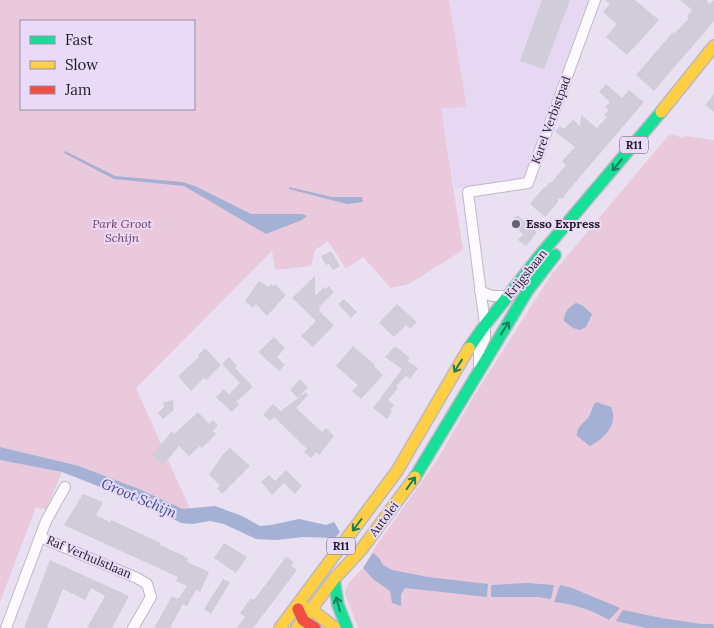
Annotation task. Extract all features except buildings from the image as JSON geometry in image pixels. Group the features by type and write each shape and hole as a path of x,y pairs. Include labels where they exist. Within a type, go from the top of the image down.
{"main road":[{"name":"Krijgsbaan","path":"397,471 414,446 454,372 485,325 679,92 714,46"},
{"name":"Krijgsbaan","path":"430,454 478,369 528,290 714,63"},
{"name":"Autolei","path":"300,624 334,579 361,550 430,454"},
{"name":"Autolei","path":"280,628 397,471"},
{"path":"334,579 338,605 347,628"},
{"path":"315,628 300,624 296,606 311,609 334,628"}],"street":[{"name":"Karel Verbistpad","path":"480,291 468,192 528,183 595,0"},
{"path":"480,291 492,296 508,296"},
{"path":"478,369 479,351 485,338 480,291"},
{"path":"6,628 46,521 65,487"},
{"name":"Raf Verhulstlaan","path":"40,537 146,584 150,597 133,628"}],"shaded area":[{"path":"449,0 588,0 523,180 455,189 441,108 467,106"}],"green space":[{"name":"Park Groot Schijn","path":"0,0 449,0 467,107 441,108 463,250 409,284 391,288 363,257 346,269 328,241 315,250 311,266 275,270 272,251 136,388 190,509 183,509 139,489 79,466 0,447"},
{"path":"673,134 682,138 686,136 714,140 714,628 358,628 345,594 349,582 363,568 376,546 437,460 475,394 551,275 668,136"},
{"path":"0,460 62,472 46,510 36,507 0,602"}],"water":[{"path":"65,151 115,176 182,182 195,186 251,214 302,214 307,216 302,220 266,234 184,186 114,179 64,153"},
{"path":"289,187 332,197 362,197 363,202 347,204 289,189"},
{"path":"576,303 582,305 592,314 586,327 580,330 573,328 564,321 567,310"},
{"path":"596,402 611,407 613,419 612,425 605,435 590,446 577,436 577,433"},
{"name":"Groot Schijn","path":"0,447 79,466 139,489 183,509 215,506 242,516 260,526 299,519 326,525 334,522 340,532 335,538 256,539 224,524 210,521 193,524 181,523 144,504 62,472 0,460"},
{"path":"373,553 383,565 392,570 428,577 488,584 487,597 405,588 401,594 401,606 392,603 390,591 373,579 363,568"},
{"path":"528,583 554,585 551,599 538,597 491,597 491,585"},
{"path":"560,585 620,608 609,620 583,608 554,602"},
{"path":"623,610 661,618 713,624 714,628 646,628 616,621"}],"traffic: fast":[{"path":"469,348 541,254 661,112"},
{"path":"415,477 528,290 555,255"},
{"path":"334,579 338,605 347,628"}],"traffic: slow":[{"path":"661,112 714,46"},
{"path":"280,628 397,471 469,348"},
{"path":"297,628 334,579 361,550 415,477"},
{"path":"300,607 311,609 335,628"}],"traffic: jam":[{"path":"298,609 303,620 315,628"}],"place":[{"name":"Esso Express","path":"516,224"}]}
